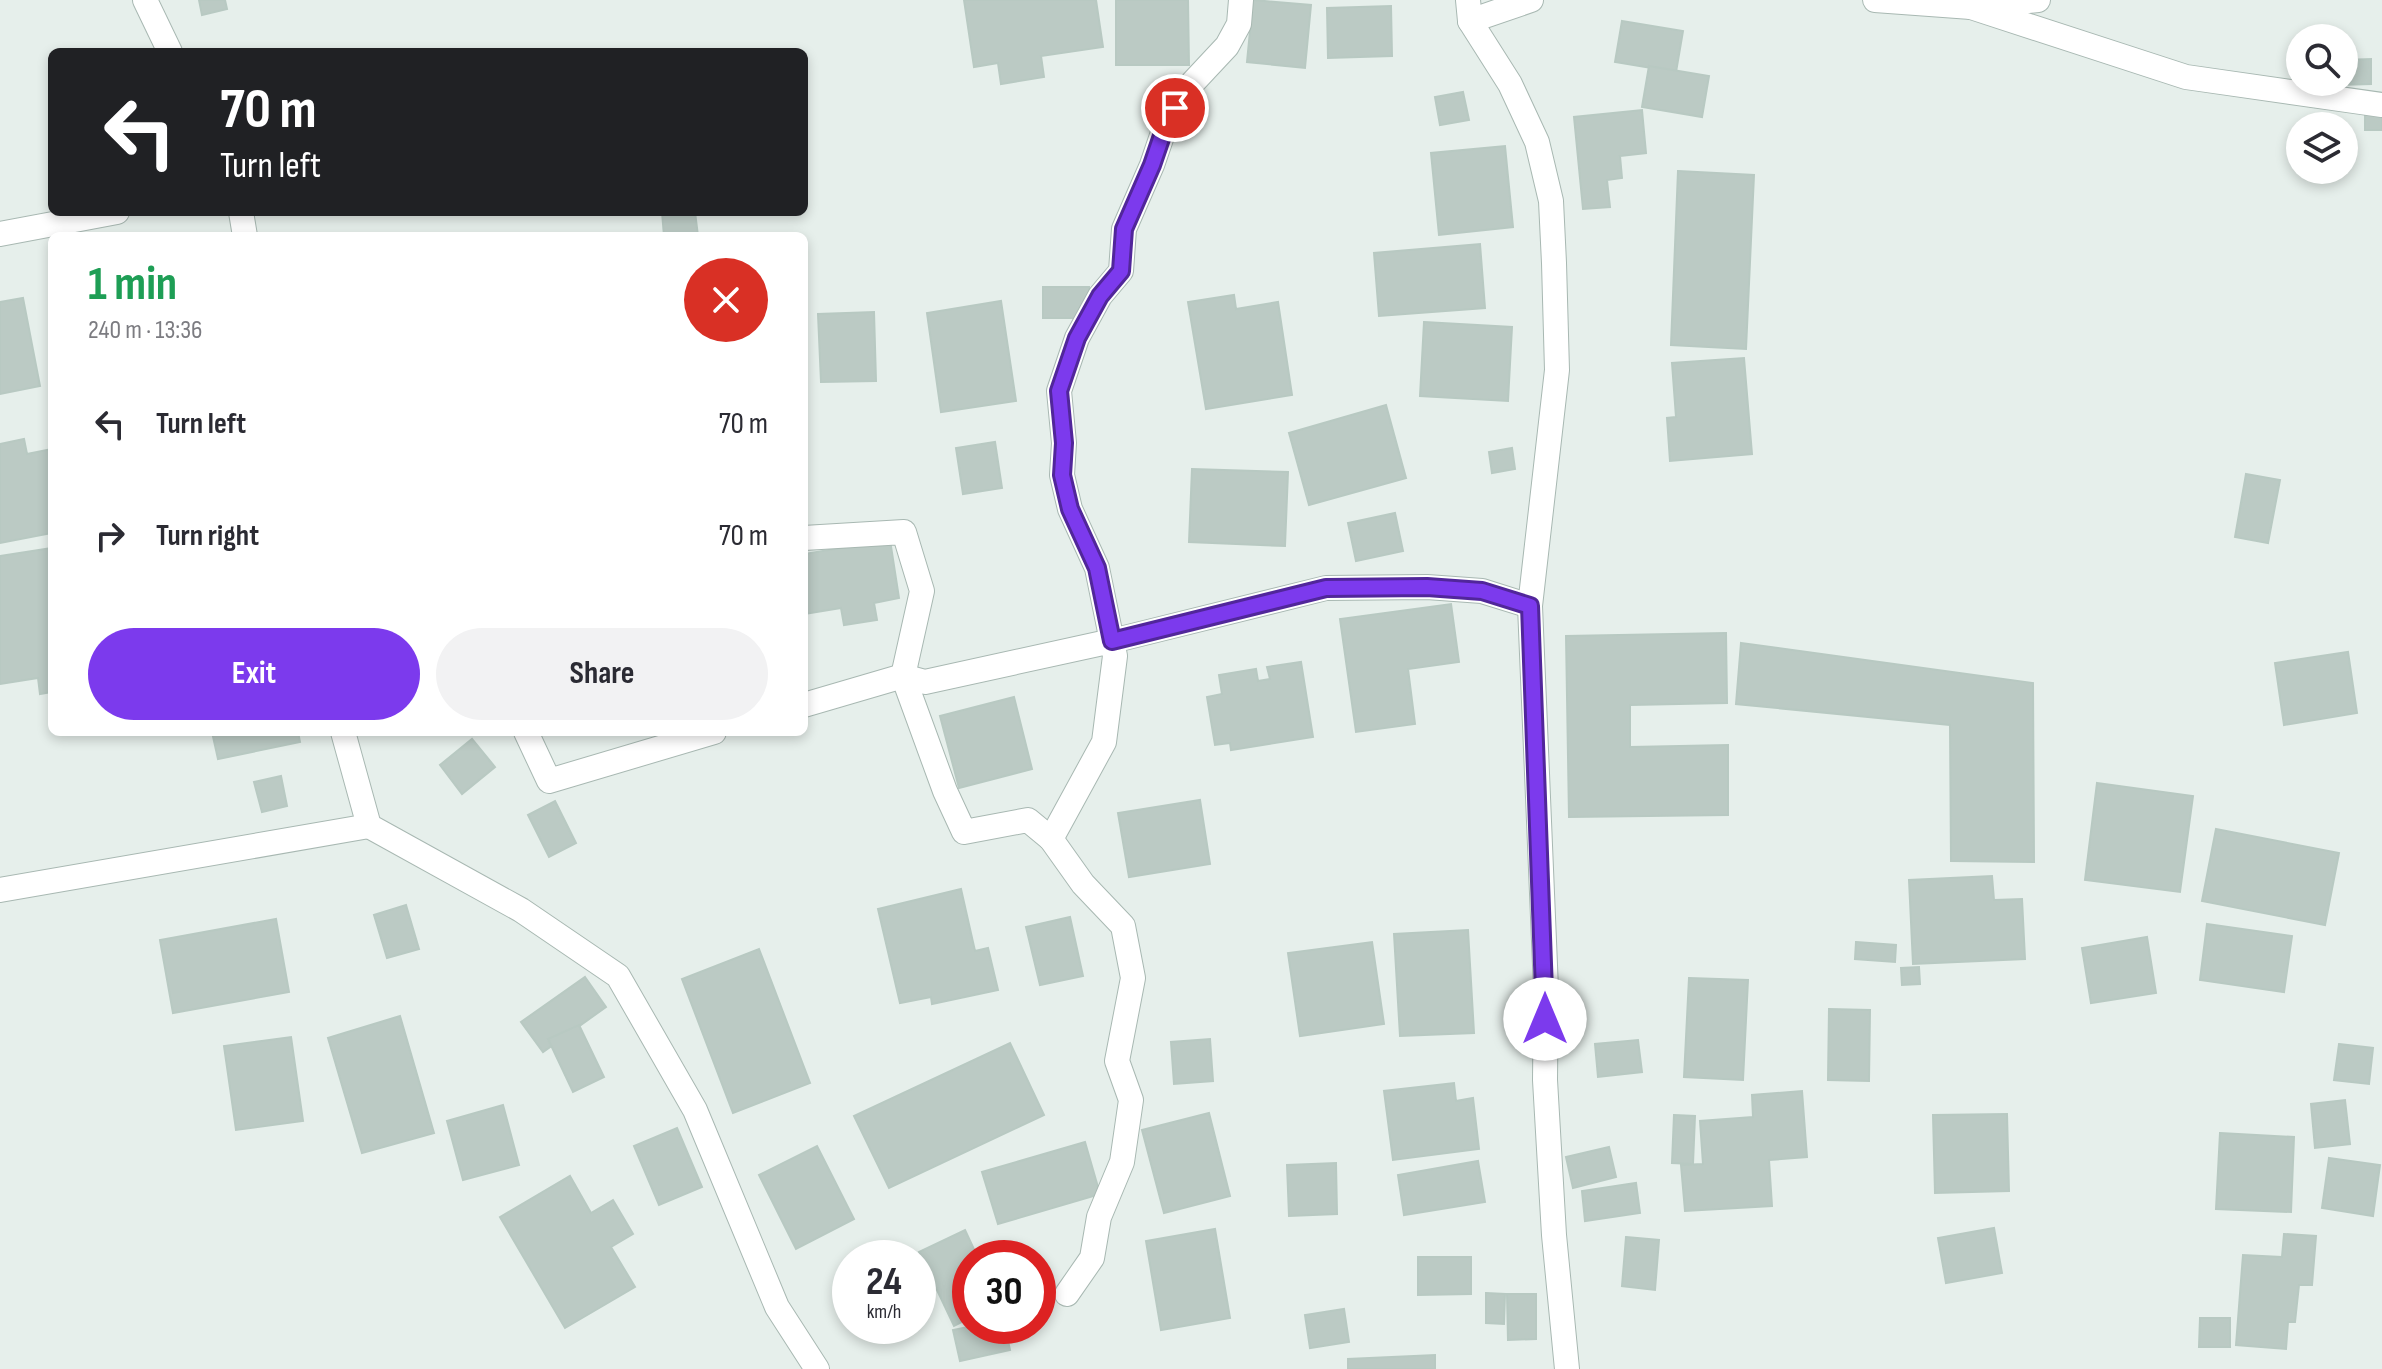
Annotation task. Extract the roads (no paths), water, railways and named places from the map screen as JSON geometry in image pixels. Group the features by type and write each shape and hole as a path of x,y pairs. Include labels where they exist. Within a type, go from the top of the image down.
{"street":[{"path":"145,0 168,48"},
{"path":"1051,839 1104,742 1115,656 1097,568 1070,509 1062,475 1064,443 1059,391 1077,338 1100,296 1121,271 1124,229 1166,124 1184,92 1227,46 1239,24 1241,0"},
{"path":"1531,0 1469,10 1510,84 1537,142 1551,201 1557,370 1530,606 1546,989 1545,1080 1554,1235 1567,1369"},
{"path":"1875,0 1971,7 2038,0"},
{"path":"1971,7 2186,77 2382,105"},
{"path":"0,234 96,216"},
{"path":"808,538 904,532 922,591 903,676 945,791 964,832 1028,820 1051,839 1083,884 1123,926 1133,978 1117,1061 1131,1100 1122,1162 1099,1217 1092,1258 1067,1294"},
{"path":"808,704 903,676 925,682 1112,641 1326,588 1427,587 1482,591 1530,606"},
{"path":"344,736 369,826"},
{"path":"528,736 549,781 701,736"},
{"path":"0,890 369,826 521,910 618,976 695,1110 777,1307 817,1369"}]}
